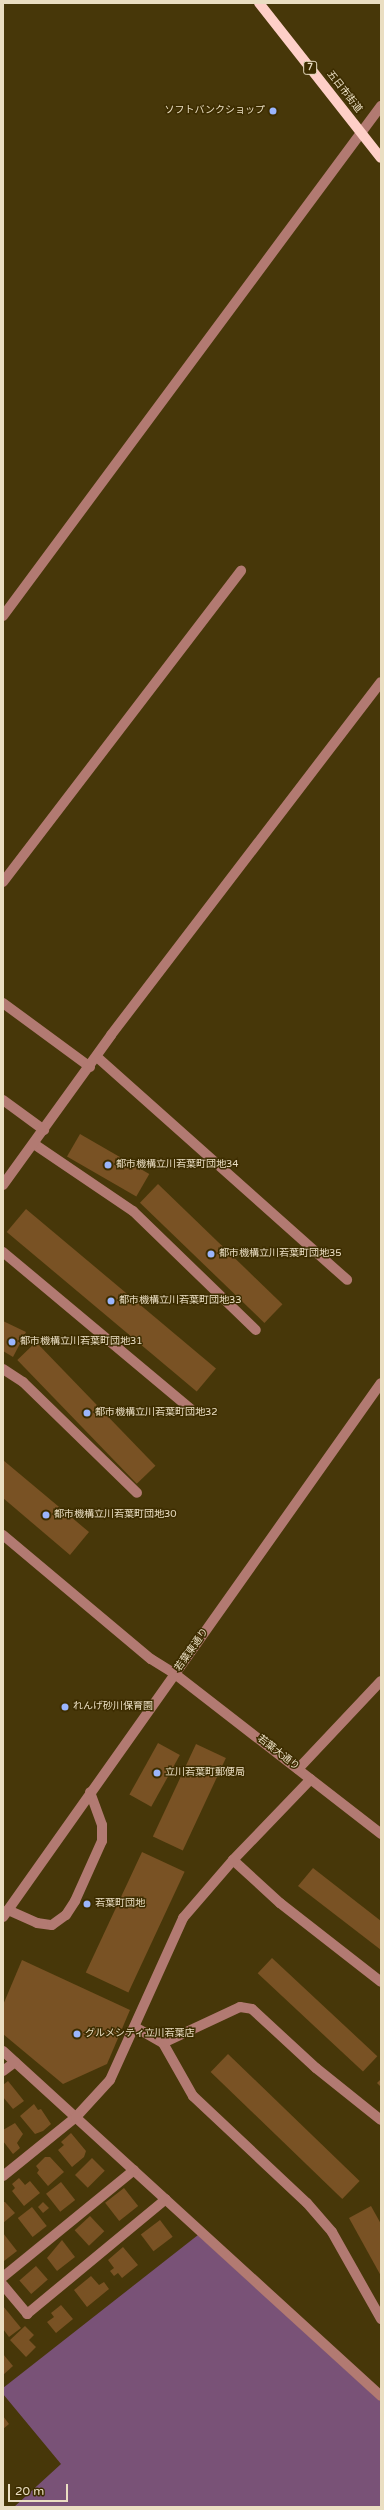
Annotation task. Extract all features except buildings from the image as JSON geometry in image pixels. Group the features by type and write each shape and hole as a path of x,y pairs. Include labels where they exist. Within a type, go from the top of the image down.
{"main road":[{"name":"五日市街道","path":"259,3 381,158"}],"street":[{"path":"3,616 360,132 381,106"},
{"path":"3,882 241,571"},
{"path":"3,1185 90,1067 111,1035 381,682"},
{"path":"3,1003 90,1067"},
{"path":"97,1057 346,1280"},
{"path":"3,1100 44,1130"},
{"path":"34,1144 133,1211 256,1330"},
{"path":"3,1252 193,1411"},
{"path":"3,1369 22,1382 137,1493"},
{"name":"若葉東通り","path":"6,1914 90,1792 381,1382"},
{"name":"若葉大通り","path":"3,1535 151,1659 175,1674 298,1768 381,1834"},
{"path":"298,1768 381,1681"},
{"path":"3,2176 76,2117 110,2080 183,1918 234,1860 311,1779"},
{"path":"6,1914 37,1923 52,1925 66,1915 75,1901 102,1841 102,1825 90,1792"},
{"path":"234,1860 280,1903 381,1982"},
{"path":"162,2043 240,2007 252,2009 316,2068 381,2120"},
{"path":"135,2027 162,2043 193,2096 307,2203 332,2232 381,2320"},
{"path":"3,2051 381,2396"},
{"path":"3,2071 15,2062"},
{"path":"3,2277 134,2170"},
{"path":"3,2285 27,2314 166,2199"}],"shaded area":[{"path":"198,2235 381,2402 381,2507 14,2507 61,2464 3,2394 3,2388"}],"place":[{"name":"ソフトバンクショップ","path":"273,111"},
{"name":"都市機構立川若葉町団地34","path":"108,1165"},
{"name":"都市機構立川若葉町団地35","path":"211,1254"},
{"name":"都市機構立川若葉町団地33","path":"111,1301"},
{"name":"都市機構立川若葉町団地31","path":"12,1342"},
{"name":"都市機構立川若葉町団地32","path":"87,1413"},
{"name":"都市機構立川若葉町団地30","path":"46,1515"},
{"name":"れんげ砂川保育園","path":"65,1707"},
{"name":"立川若葉町郵便局","path":"157,1773"},
{"name":"若葉町団地","path":"87,1904"},
{"name":"グルメシティ立川若葉店","path":"77,2034"}]}
